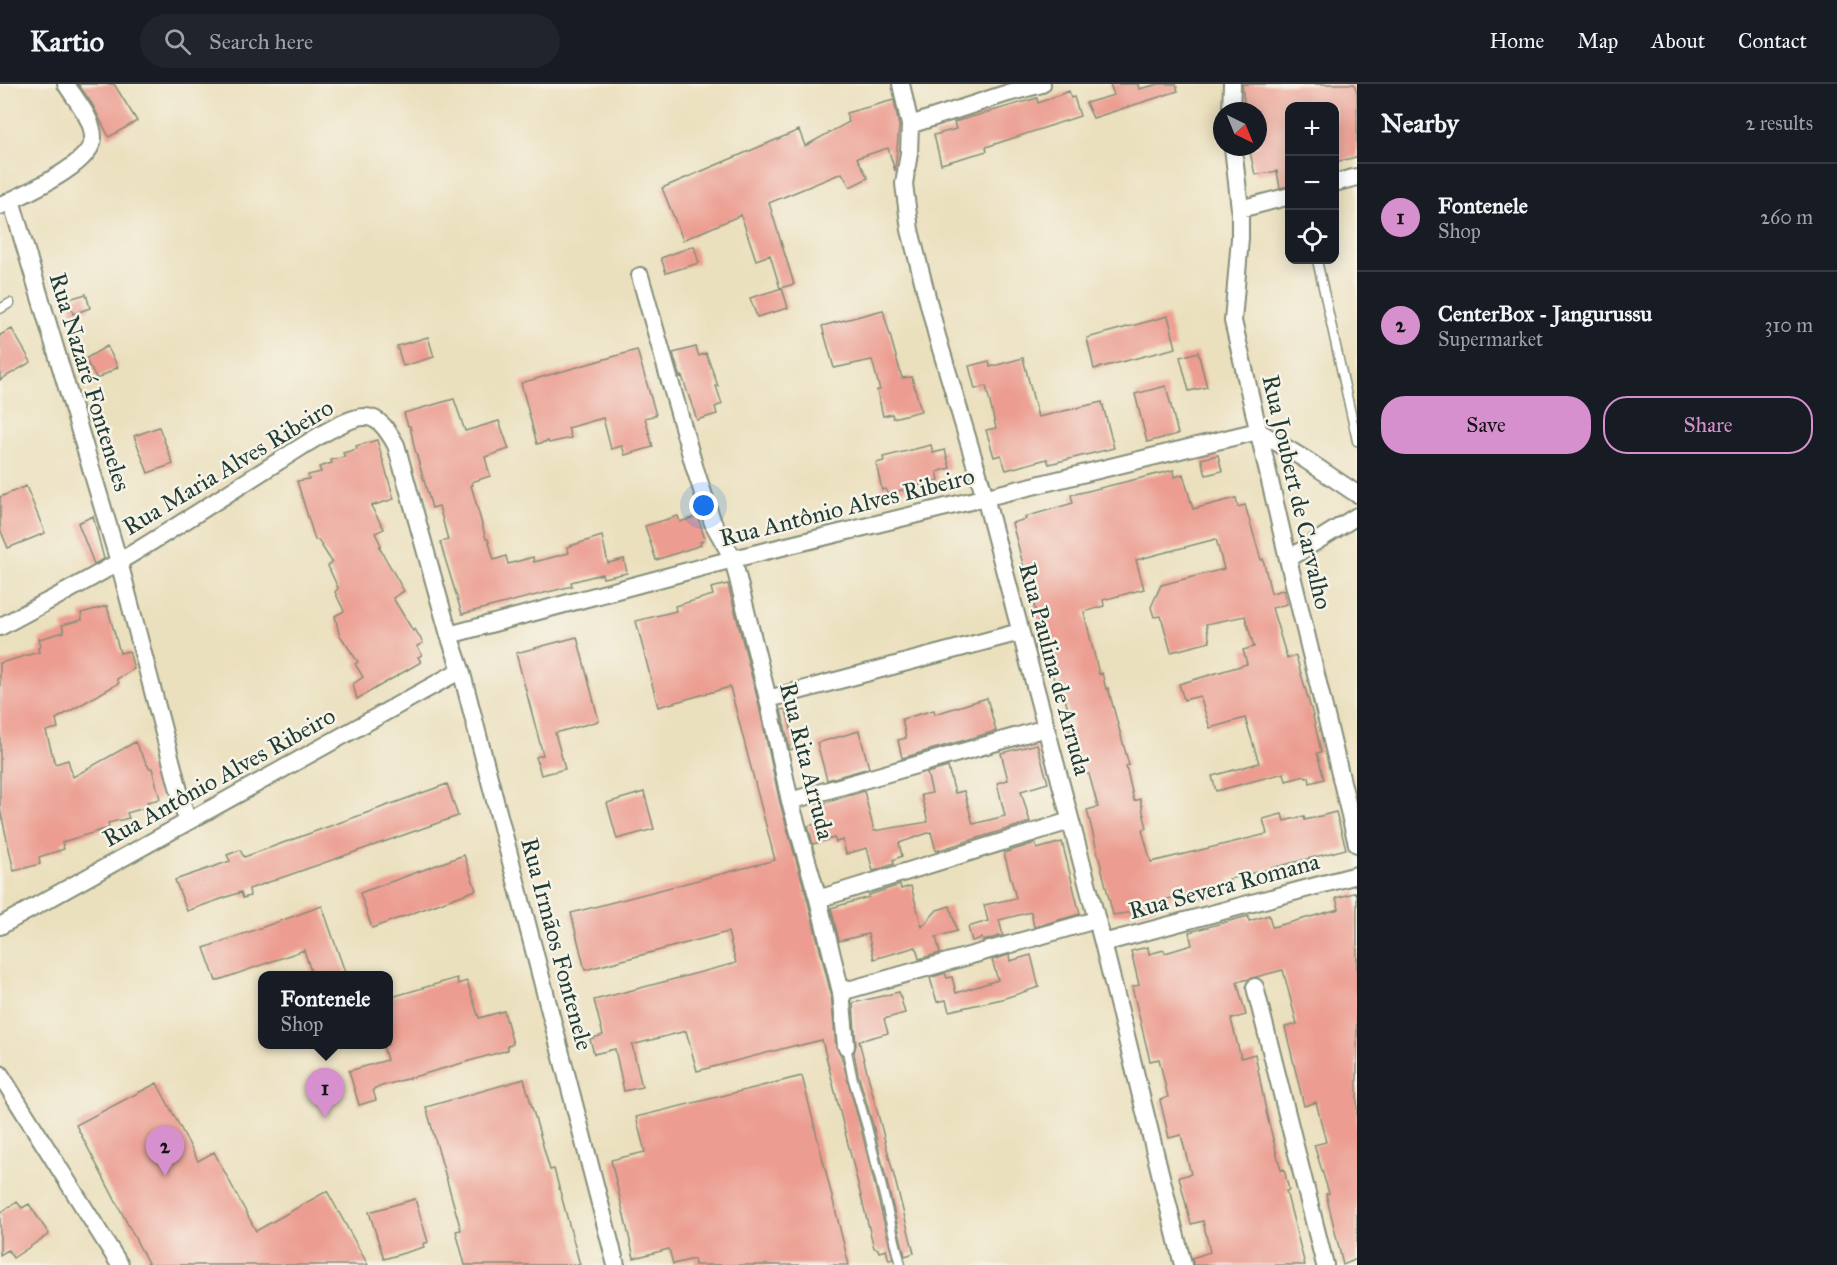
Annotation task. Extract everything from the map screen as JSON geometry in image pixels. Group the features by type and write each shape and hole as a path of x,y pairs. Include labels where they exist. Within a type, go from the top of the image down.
{"street":[{"path":"5,203 76,165 92,146 93,135 88,120 66,84"},
{"name":"Rua Paulina de Arruda","path":"901,84 910,125 909,153 904,184 910,230 937,336 985,497 1103,943 1183,1265"},
{"path":"910,125 1042,84"},
{"path":"1231,102 1232,84"},
{"name":"Rua Joubert de Carvalho","path":"1234,156 1240,209 1240,238 1233,321 1357,844"},
{"path":"1339,182 1357,177"},
{"path":"1240,209 1285,197"},
{"name":"Rua Nazaré Fonteneles","path":"5,203 119,562 187,821"},
{"name":"Rua Rita Arruda","path":"640,276 709,512 733,559 768,699 790,801 818,899 840,992 846,1046"},
{"name":"Rua Maria Alves Ribeiro","path":"0,627 119,562 315,438 354,419 364,417 375,419 390,434 396,445 449,635"},
{"path":"1258,431 1357,494"},
{"name":"Rua Antônio Alves Ribeiro","path":"449,635 733,559 1258,431"},
{"path":"1288,559 1357,516"},
{"path":"768,699 1020,632"},
{"name":"Rua Irmãos Fontenele","path":"449,635 461,670 616,1265"},
{"name":"Rua Antônio Alves Ribeiro","path":"0,926 461,670"},
{"path":"790,801 1046,728"},
{"path":"818,899 1070,821"},
{"name":"Rua Severa Romana","path":"1103,943 1357,875"},
{"path":"840,992 1096,920"},
{"path":"1255,987 1325,1265"},
{"path":"0,1074 120,1265"}],"lane":[{"path":"1318,264 1357,441"},
{"path":"0,309 10,303"},
{"name":"Rua Rita Arruda","path":"846,1046 901,1265"}],"building":[{"path":"78,84 114,84 137,121 109,137 92,104"},
{"path":"1110,84 1138,84 1139,89 1159,84 1176,84 1178,91 1093,118 1086,103 1114,95"},
{"path":"1242,84 1354,84 1357,92 1357,157 1339,161 1339,102 1285,102 1285,187 1280,188 1277,171 1255,175 1251,156 1267,156 1267,102 1244,102"},
{"path":"1069,91 1071,98 1074,97 1080,116 986,147 987,151 941,164 934,135 956,129 954,122 1037,98 1038,103"},
{"path":"894,100 899,126 895,171 888,148 857,158 868,178 850,187 842,173 769,203 794,284 780,288 770,255 756,260 741,215 683,240 662,188 799,130 805,146 849,122 846,113"},
{"path":"694,246 699,263 666,273 661,258"},
{"path":"782,288 788,308 757,317 750,298"},
{"path":"86,294 90,308 73,314 69,299"},
{"path":"883,310 902,378 912,377 921,411 893,418 892,414 883,416 877,390 880,390 872,360 834,368 822,326"},
{"path":"1168,316 1176,348 1094,369 1087,338"},
{"path":"12,329 31,362 0,380 0,335"},
{"path":"428,337 434,357 403,366 397,346"},
{"path":"107,346 118,367 97,379 85,359"},
{"path":"696,347 699,356 706,353 722,404 715,407 717,414 697,420 673,353"},
{"path":"637,350 656,415 645,418 653,447 625,455 622,446 611,449 603,418 568,428 571,438 537,444 521,383"},
{"path":"1198,352 1207,387 1189,391 1180,357"},
{"path":"1023,358 1038,417 1102,402 1114,448 1049,464 1047,459 1006,470 1001,455 994,457 986,430 996,428 986,386 975,389 969,366 989,361 990,367"},
{"path":"1166,386 1178,434 1147,442 1135,394"},
{"path":"454,399 465,431 499,421 509,449 485,457 490,476 472,482 473,485 471,485 494,560 506,556 508,564 533,557 534,562 569,553 567,547 602,536 608,563 624,559 627,573 603,578 602,574 571,582 572,586 462,614 440,542 448,540 439,506 432,508 410,426 408,426 404,413"},
{"path":"159,427 173,464 148,473 134,436"},
{"path":"377,440 394,499 371,506 384,529 375,533 381,545 379,547 404,591 393,598 423,643 417,646 422,655 418,657 421,662 357,699 353,684 363,677 355,664 358,662 339,634 335,616 344,611 335,592 338,588 328,566 332,562 318,540 315,540 297,481 309,479 308,475 321,472 319,467 332,463 331,460 345,457 343,453 357,449 356,446"},
{"path":"931,445 933,453 945,450 950,468 937,472 939,480 887,494 886,489 882,490 876,463 884,461 883,457"},
{"path":"1218,455 1222,471 1206,475 1201,459"},
{"path":"1174,470 1175,477 1183,474 1193,509 1236,498 1238,507 1245,505 1261,560 1263,559 1271,593 1283,590 1287,604 1272,608 1287,658 1296,656 1313,716 1321,752 1317,753 1324,779 1310,783 1309,777 1305,776 1286,781 1284,773 1216,791 1212,776 1259,763 1245,718 1210,728 1200,696 1184,700 1179,684 1247,664 1243,650 1254,647 1245,616 1206,624 1210,642 1171,652 1161,616 1154,617 1151,607 1161,585 1224,569 1216,539 1136,560 1144,589 1103,600 1104,606 1084,612 1099,674 1102,673 1106,689 1108,688 1129,765 1126,766 1134,801 1140,799 1147,828 1142,830 1151,862 1267,834 1263,819 1282,814 1284,821 1304,816 1305,820 1336,812 1346,849 1229,879 1232,890 1193,900 1191,893 1156,902 1157,907 1148,910 1113,915 1087,810 1098,807 1089,774 1086,774 1080,753 1073,755 1066,731 1073,729 1060,679 1054,680 1012,523 1073,503 1071,495"},
{"path":"26,486 45,533 8,548 0,529 0,497"},
{"path":"93,516 104,559 94,564 78,523"},
{"path":"678,516 680,522 698,516 705,540 700,542 701,545 656,560 645,526"},
{"path":"728,584 758,701 780,803 831,994 836,1047 841,1055 861,1129 893,1259 889,1260 886,1250 879,1252 874,1248 822,1040 697,1071 686,1031 632,1045 642,1087 624,1091 615,1049 594,1054 590,1039 603,1035 594,1000 736,963 728,932 585,970 571,913 775,860 730,687 658,707 636,621 676,611 675,606 713,595 711,588"},
{"path":"107,606 120,653 129,651 134,669 117,679 119,683 56,719 58,728 46,731 55,764 68,760 73,777 135,742 149,768 152,768 160,799 147,802 148,807 127,813 129,818 108,823 109,828 62,842 64,849 39,857 40,864 14,871 0,809 0,663 39,652 38,648 41,646 39,639 64,632 62,625 82,620 81,613"},
{"path":"577,637 599,721 555,733 565,769 541,775 536,757 543,755 516,653"},
{"path":"987,698 996,731 902,758 898,740 906,738 902,719 934,710 935,714"},
{"path":"786,709 796,748 790,750 781,710"},
{"path":"859,731 869,768 827,780 817,743"},
{"path":"1037,744 1048,783 1021,791 1030,822 936,851 931,832 899,843 902,856 893,860 894,864 873,871 867,848 846,854 843,840 836,842 834,838 813,844 808,826 826,821 822,804 864,791 874,831 928,822 921,795 932,793 927,773 948,767 955,793 964,791 973,824 1005,816 997,783 1008,780 1001,753"},
{"path":"447,784 458,816 249,889 250,896 243,898 241,892 187,911 175,880 230,861 227,855 240,850 244,857"},
{"path":"644,792 654,829 617,839 607,803"},
{"path":"1062,842 1080,914 1034,927 1031,912 999,920 1003,935 983,941 982,938 972,941 968,927 988,921 984,905 1016,898 1004,853 1035,843 1037,849"},
{"path":"464,855 476,890 372,928 360,893"},
{"path":"900,885 901,889 911,886 922,927 937,910 950,906 957,931 936,937 940,953 919,959 916,947 874,959 868,934 839,941 831,908"},
{"path":"1357,892 1357,1259 1343,1265 1326,1194 1329,1193 1314,1145 1326,1142 1316,1102 1304,1106 1285,1027 1297,1024 1283,970 1237,982 1246,1015 1231,1019 1241,1058 1255,1054 1267,1116 1281,1170 1284,1169 1289,1190 1286,1191 1305,1265 1193,1265 1192,1258 1210,1252 1203,1221 1191,1224 1179,1177 1191,1174 1181,1135 1169,1138 1160,1100 1168,1097 1159,1059 1150,1061 1132,987 1139,985 1131,951 1148,947 1149,954 1164,950 1165,953 1192,945 1189,932 1248,916 1249,921 1269,915 1272,927 1292,922 1339,909 1336,898"},
{"path":"322,906 345,971 311,971 304,950 216,981 204,948"},
{"path":"1009,955 1010,961 1031,955 1039,987 1002,999 949,1011 946,1000 937,1002 930,978 945,973 947,978 952,977 956,993 998,980 992,960"},
{"path":"457,978 458,984 467,981 479,1018 504,1011 513,1044 507,1046 508,1050 375,1088 373,1090 376,1100 359,1105 349,1071 387,1060 384,1049 393,1049 393,997"},
{"path":"899,992 905,1013 884,1019 888,1033 859,1041 914,1253 905,1256 854,1053 856,1045 853,1003"},
{"path":"802,1076 849,1265 695,1265 694,1259 673,1264 669,1249 634,1258 611,1160 645,1152 636,1117"},
{"path":"524,1079 550,1170 554,1169 580,1265 465,1265 456,1231 461,1230 426,1107"},
{"path":"157,1083 198,1161 214,1152 256,1231 327,1191 368,1265 149,1265 76,1125"},
{"path":"415,1199 428,1242 423,1244 424,1247 384,1259 369,1212"},
{"path":"17,1202 22,1208 29,1204 49,1234 13,1258 8,1250 0,1255 0,1213"}],"place":[{"name":"Fontenele","path":"325,1118"},
{"name":"CenterBox - Jangurussu","path":"165,1176"}]}
